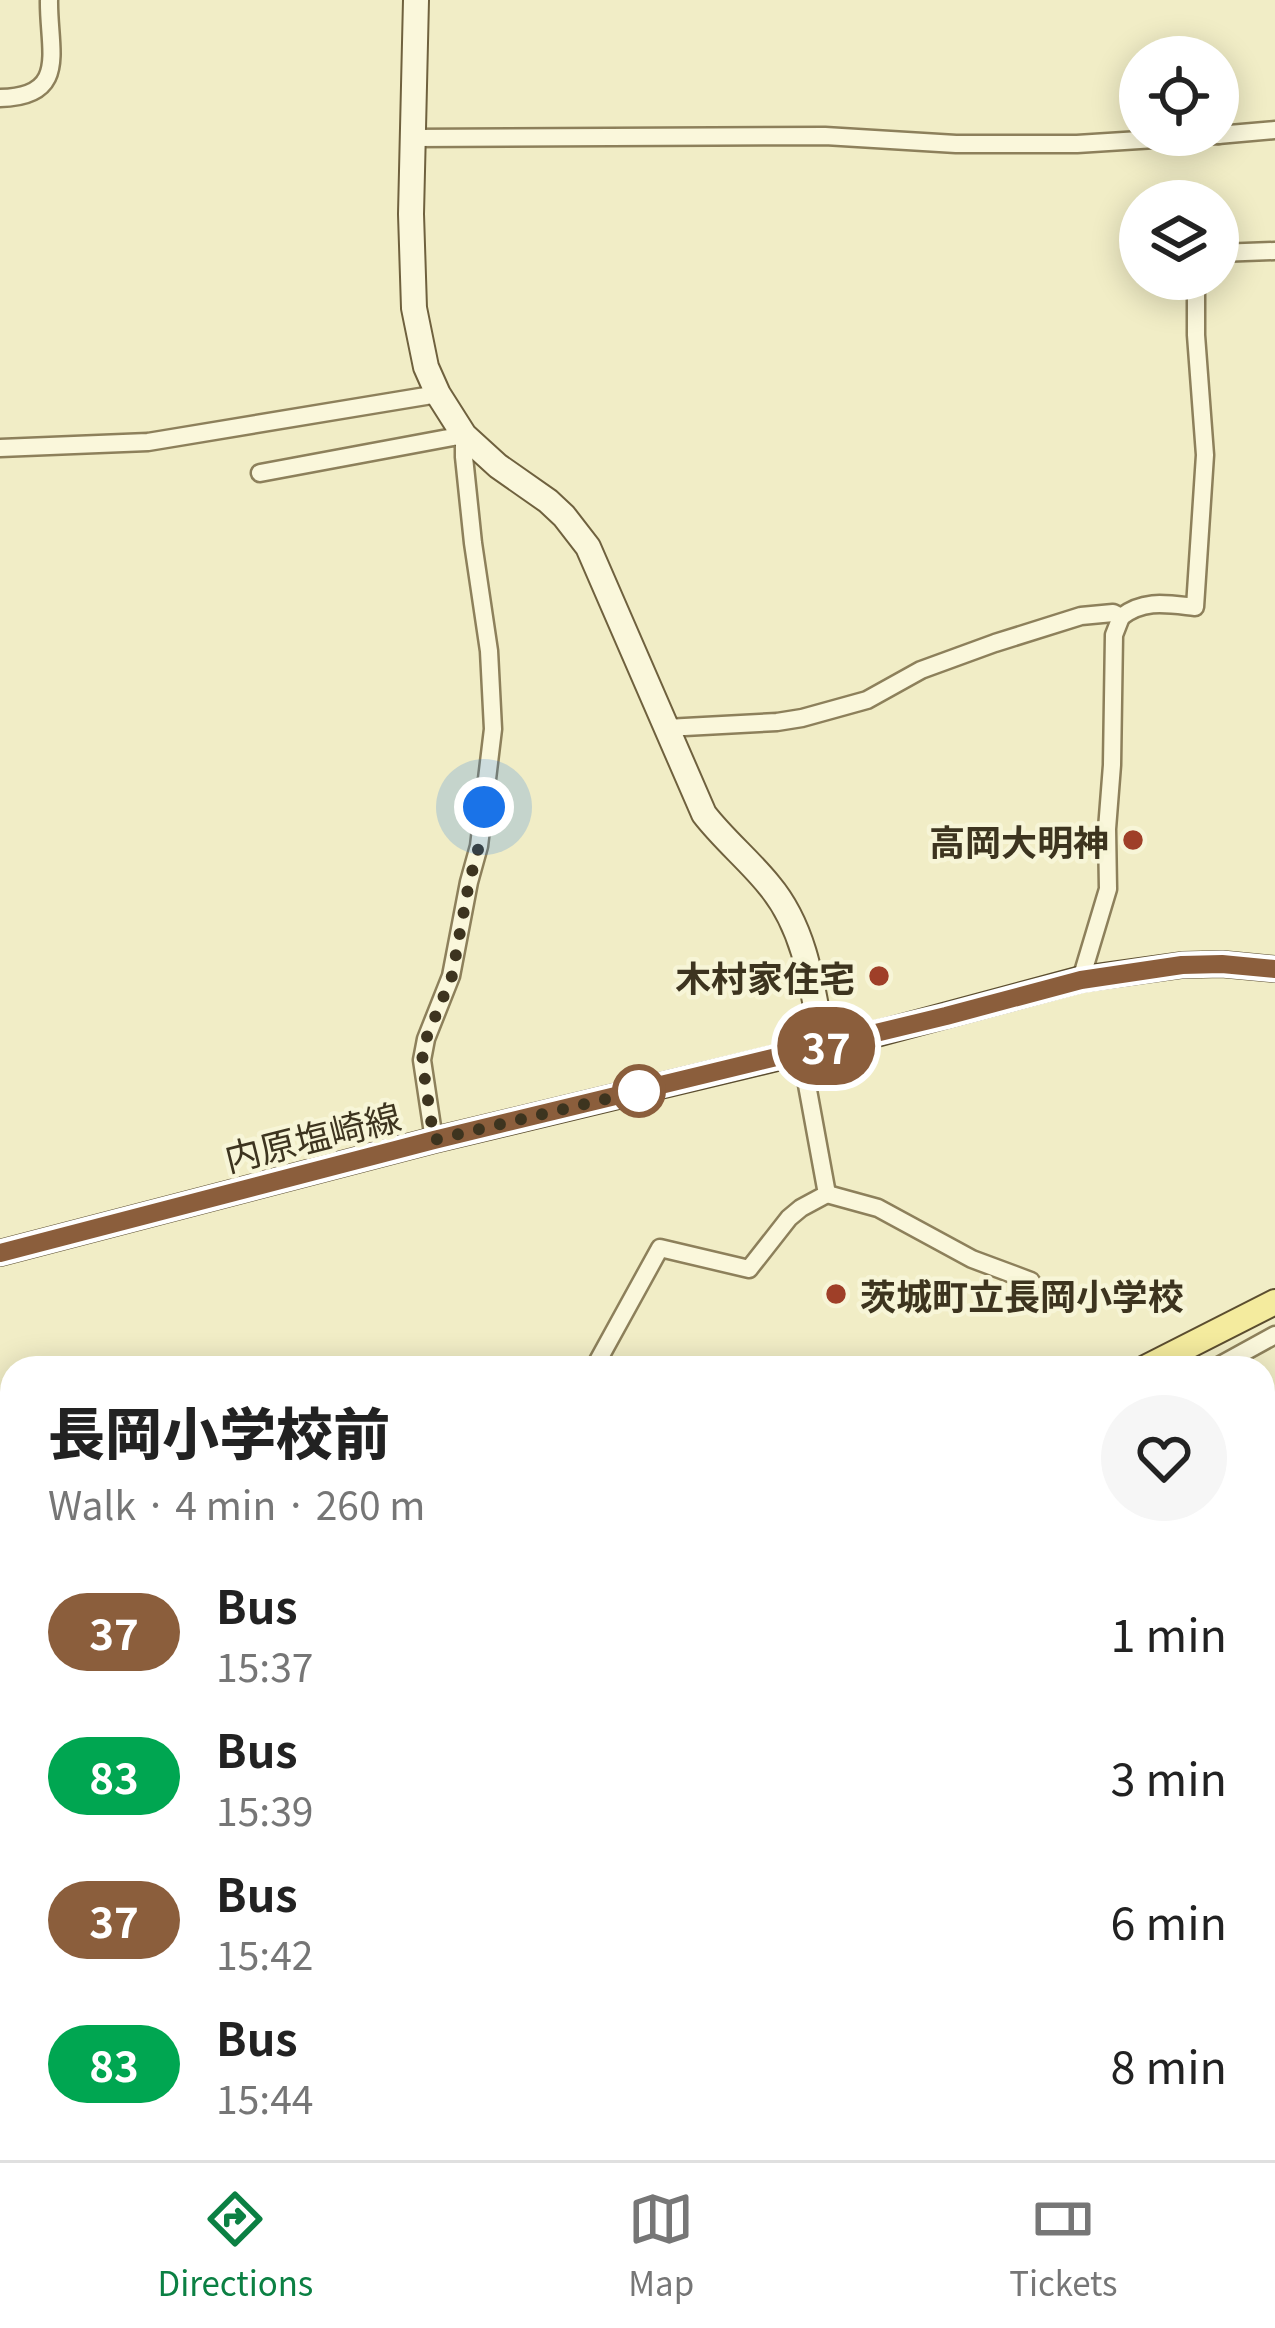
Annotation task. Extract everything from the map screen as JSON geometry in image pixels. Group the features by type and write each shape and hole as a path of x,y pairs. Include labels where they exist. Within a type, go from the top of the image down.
{"main road":[{"name":"内原塩崎線","path":"0,1253 1081,980 1182,965 1275,969"},
{"path":"1169,1356 1275,1302"}],"street":[{"path":"0,98 34,93 46,81 52,67 49,0"},
{"path":"416,0 411,214 414,308 426,367 464,435 548,501 588,547 704,814 771,887 801,939 827,1194"},
{"path":"1239,133 1275,130"},
{"path":"412,138 825,136 1018,145 1119,141"},
{"path":"1239,252 1275,251"},
{"path":"1081,980 1108,889 1114,635 1121,617 1133,608 1145,604 1195,607 1205,455 1196,300"},
{"path":"0,448 148,442 438,394"},
{"path":"260,473 464,435"},
{"path":"434,1140 422,1060 452,976 479,846 493,730 489,651 464,435"},
{"path":"666,728 802,718 867,700 921,670 994,643 1081,616 1113,613 1121,617"},
{"path":"601,1356 660,1248 749,1269 789,1218 827,1194 878,1208 971,1259 1031,1282"},
{"path":"1237,1356 1275,1335"}],"bus line":[{"name":"37","path":"0,1253 1081,980 1182,965 1275,969"}],"place":[{"name":"高岡大明神","path":"1133,840"},
{"name":"木村家住宅","path":"879,976"},
{"name":"茨城町立長岡小学校","path":"836,1294"}],"route":[{"path":"484,807 452,976 422,1060 434,1140 639,1091"}]}
